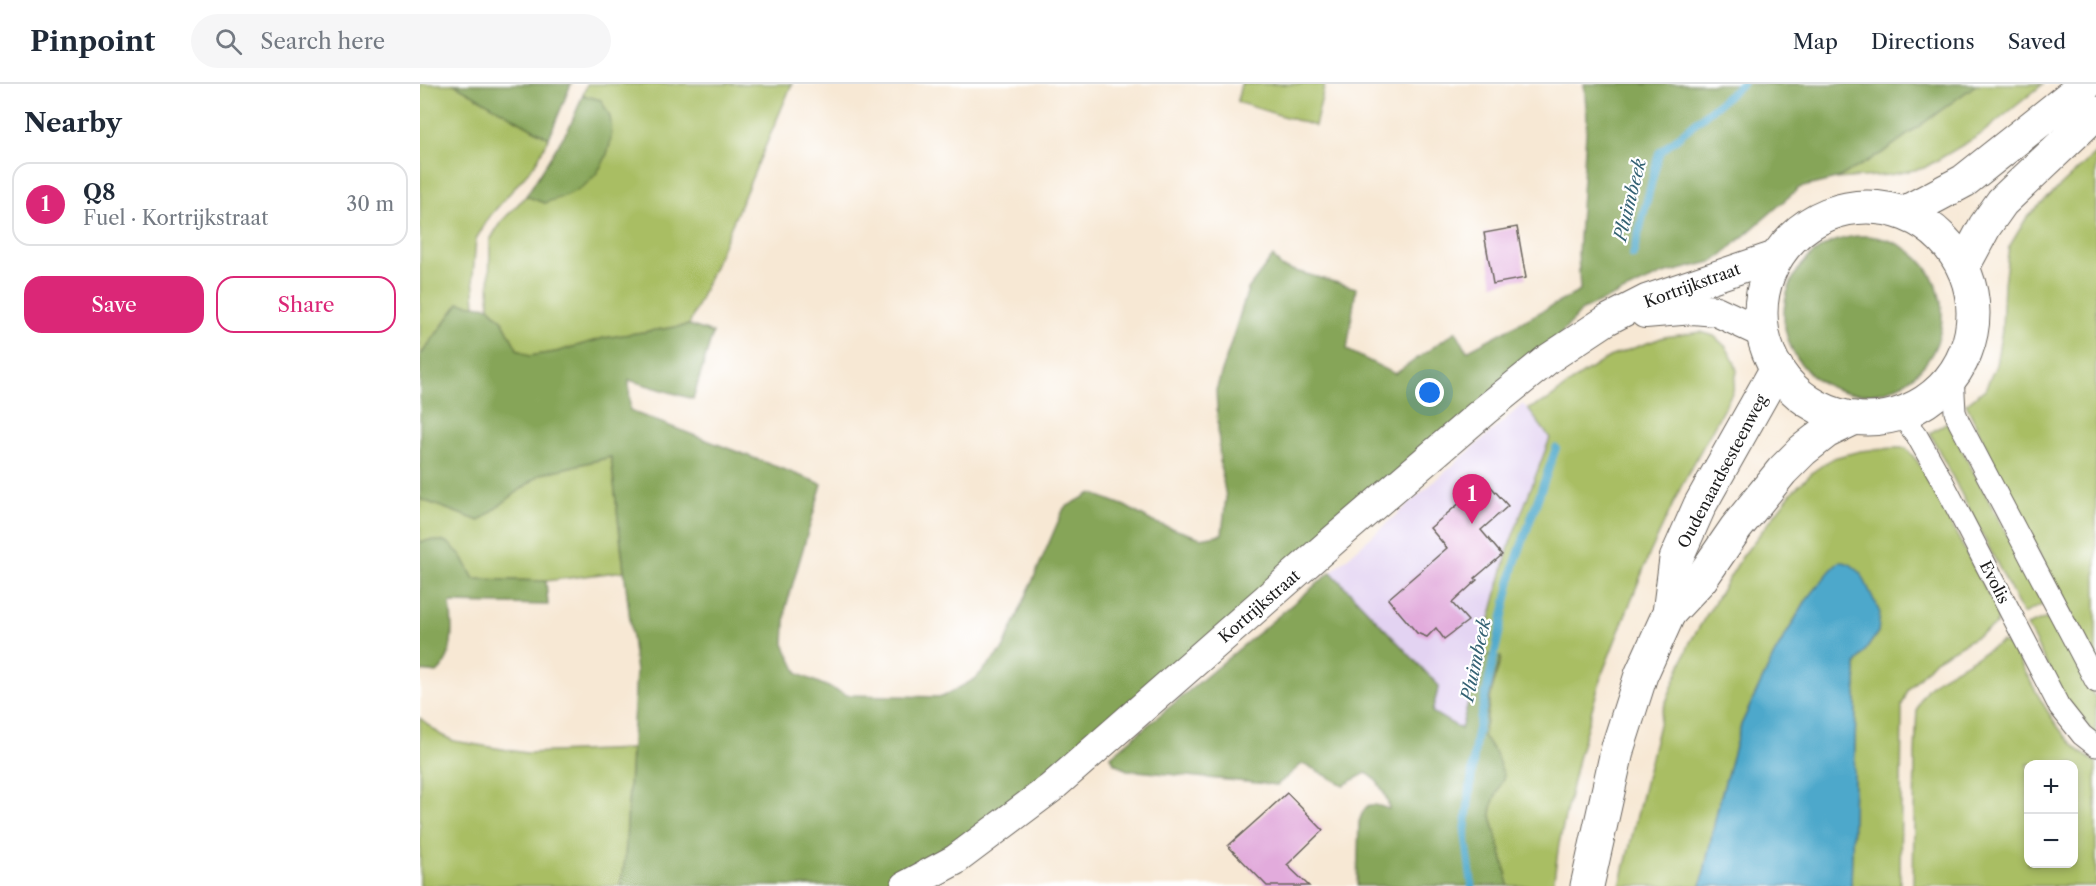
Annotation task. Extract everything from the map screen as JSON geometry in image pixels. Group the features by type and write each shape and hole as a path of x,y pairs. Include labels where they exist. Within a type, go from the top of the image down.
{"main road":[{"path":"1904,213 1964,181 2086,84"},
{"path":"1963,267 1985,226 2002,202 2096,113"},
{"path":"1876,207 1904,213 1928,225 1948,244 1963,267 1972,294 1973,322 1967,350 1953,375 1935,395 1913,409 1885,418 1855,418 1832,413 1810,402 1791,387 1776,368 1768,351 1762,317 1764,292 1771,269 1797,233 1821,218 1848,209 1876,207"},
{"name":"Kortrijkstraat","path":"906,886 955,860 1051,788 1485,410 1548,359 1607,320 1646,300 1779,255"},
{"name":"Kortrijkstraat","path":"1607,320 1656,311 1693,309 1716,311 1763,333"},
{"name":"Oudenaardsesteenweg","path":"1587,886 1618,747 1641,675 1669,613 1676,560 1701,505 1776,368"},
{"name":"Oudenaardsesteenweg","path":"1669,613 1701,579 1736,528 1782,471 1826,432 1855,418"}],"street":[{"path":"1953,375 1955,412 1959,422 2096,682"},
{"name":"Evolis","path":"1899,413 1917,436 1943,482 2059,706 2082,735 2096,746"}],"shaded area":[{"path":"1523,404 1550,438 1510,543 1461,729 1431,712 1439,686 1331,572"}],"green space":[{"path":"420,84 454,84 549,138 535,164 490,216 476,239 473,275 475,306 459,303 420,356"},
{"path":"454,84 571,84 549,138"},
{"path":"587,84 792,84 689,325 604,338 556,352 529,356 517,349 502,320 489,307 490,240 500,223 526,196 544,203 601,101 583,95"},
{"path":"1241,84 1325,84 1315,126 1237,102"},
{"path":"1584,84 1977,84 1882,153 1836,179 1799,188 1715,261 1663,274 1582,310 1554,342 1041,786 935,863 890,886 620,886 625,860 636,672 611,457 541,474 479,521 420,499 420,356 459,303 489,307 502,320 517,349 529,356 556,352 604,338 689,325 713,333 693,399 629,380 630,411 822,484 786,607 784,644 798,674 847,695 942,697 975,679 1003,649 1064,508 1091,493 1125,506 1153,522 1201,538 1222,534 1226,497 1220,464 1216,390 1248,289 1273,256 1281,267 1356,288 1347,350 1395,374 1456,331 1467,351 1580,291 1578,253 1587,118"},
{"path":"1977,84 2043,84 1980,135 1924,168 1889,175 1836,179 1882,153"},
{"path":"583,95 601,100 610,117 611,137 602,166 578,190 564,197 544,203 526,196 570,126"},
{"path":"2096,153 2096,663 2012,501 1966,404 1985,389 1996,365 2002,330 2004,283 2009,247 2027,217"},
{"path":"1863,236 1878,237 1893,242 1907,249 1919,259 1929,271 1936,285 1941,300 1941,330 1936,345 1929,359 1919,371 1907,381 1893,388 1878,393 1863,394 1848,393 1833,388 1819,381 1807,371 1797,359 1790,345 1785,330 1784,315 1785,300 1790,285 1797,271 1807,259 1819,249 1833,242 1848,237"},
{"path":"1701,332 1714,336 1726,347 1734,361 1737,371 1733,391 1680,489 1650,553 1602,674 1578,759 1559,844 1553,886 1508,886 1491,816 1488,743 1483,736 1501,658 1481,653 1510,543 1550,438 1528,409 1548,400 1609,357 1664,337"},
{"path":"1947,422 2044,604 2023,614 1930,433"},
{"path":"1906,448 1918,462 1999,614 1996,625 1935,660 1908,690 1902,705 1900,886 1851,886 1856,664 1878,632 1805,602 1774,655 1741,725 1718,807 1701,886 1620,886 1662,712 1690,642 1742,557 1792,492 1814,471 1833,458 1860,451"},
{"path":"611,457 624,571 546,581 474,579 461,555 431,540 420,542 420,499 479,521 541,474"},
{"path":"431,540 447,542 461,555 474,579 546,581 548,605 450,603 452,631 447,659 437,673 420,671 420,542"},
{"path":"1331,572 1439,686 1432,712 1461,729 1481,653 1501,657 1491,690 1483,736 1495,752 1504,776 1492,805 1491,816 1508,886 1357,886 1359,822 1364,810 1370,805 1389,809 1381,788 1366,773 1344,785 1302,764 1277,785 1127,770 1114,763 1111,756"},
{"path":"2044,619 2051,620 2056,626 2096,699 2096,734 2062,694 2027,626"},
{"path":"2002,642 2010,646 2047,710 2069,741 2096,762 2096,886 1913,886 1917,709 1927,689 1938,679"},
{"path":"420,718 441,735 454,741 526,753 631,749 625,860 620,886 420,886"}],"water":[{"path":"1840,561 1850,564 1861,573 1880,613 1878,632 1856,664 1851,886 1701,886 1718,807 1741,725 1774,655 1805,602"}],"building":[{"path":"1517,227 1526,278 1493,284 1484,233"},
{"path":"1486,481 1508,506 1481,530 1502,555 1475,578 1477,580 1452,603 1468,621 1444,639 1436,628 1427,637 1417,633 1388,599 1447,548 1430,528"},
{"path":"1287,793 1323,830 1287,865 1309,886 1267,886 1228,846"}],"waterway":[{"name":"Pluimbeek","path":"1633,255 1659,153 1742,84"},
{"name":"Pluimbeek","path":"1472,886 1465,832 1476,738 1514,566 1556,448"}],"place":[{"name":"Q8","path":"1472,524"}]}
